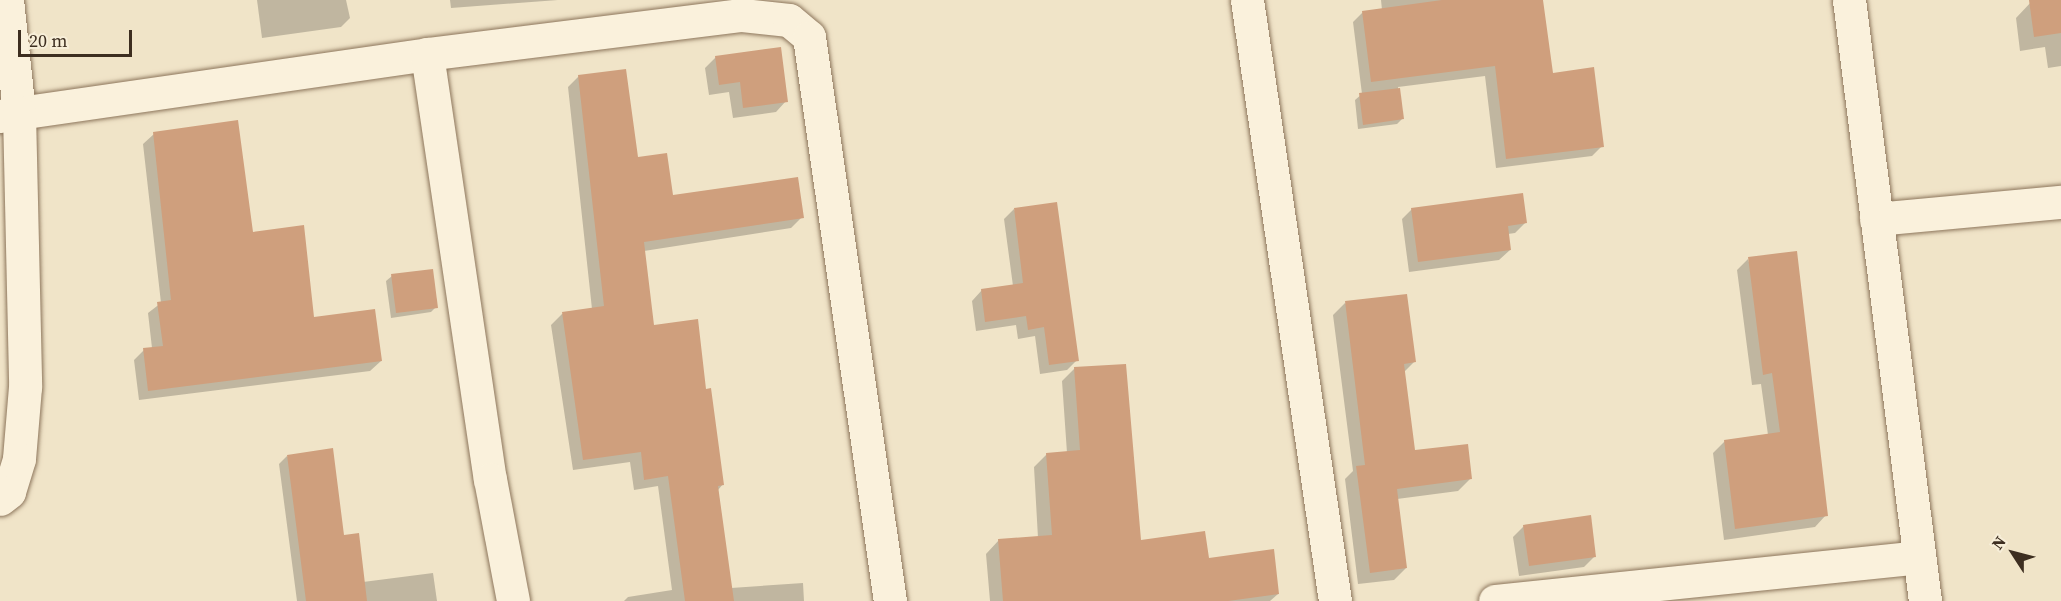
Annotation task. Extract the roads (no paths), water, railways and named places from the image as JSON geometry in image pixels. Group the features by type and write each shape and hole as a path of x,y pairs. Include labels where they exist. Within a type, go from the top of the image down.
{"street":[{"path":"0,499 9,492 19,459 25,387 9,115 7,0"},
{"path":"1247,0 1335,601"},
{"path":"1849,0 1924,601"},
{"path":"9,115 427,54 742,15 789,20 809,37 890,601"},
{"path":"427,54 490,479 513,601"},
{"path":"1876,219 2061,202"},
{"path":"1495,601 1919,557"}]}
